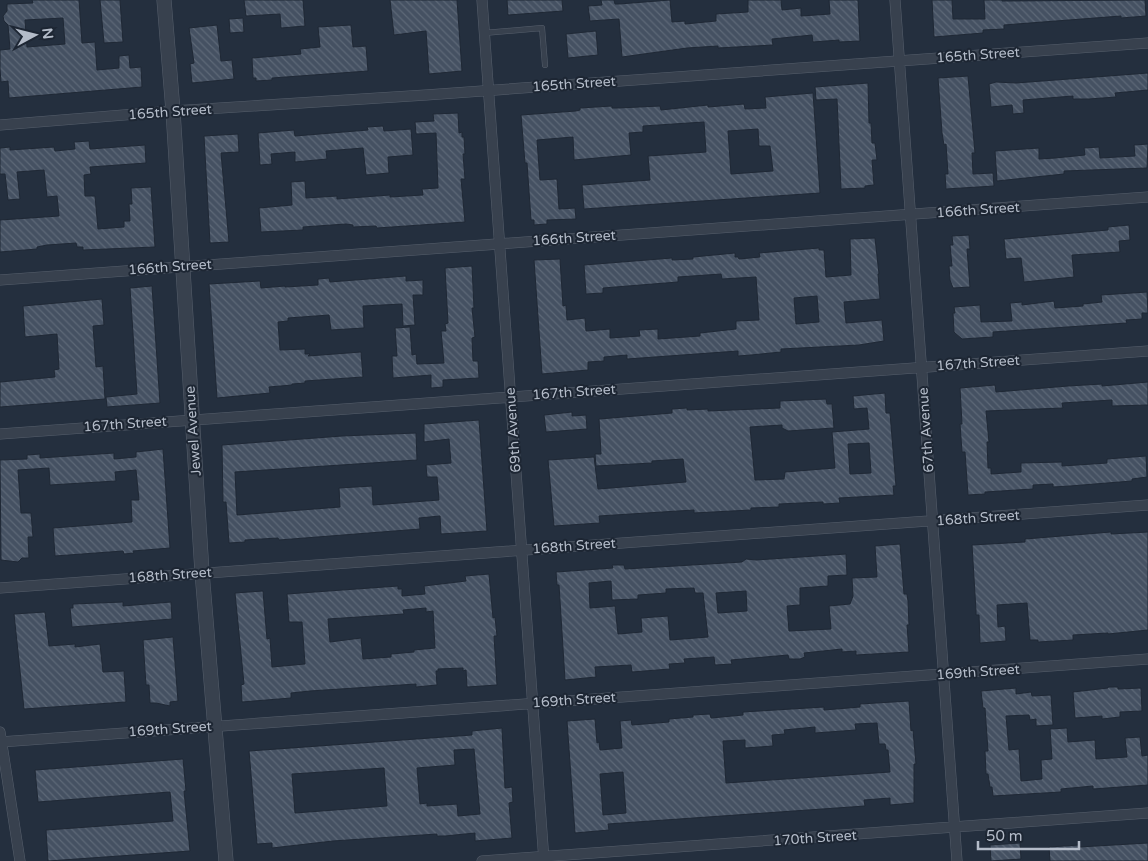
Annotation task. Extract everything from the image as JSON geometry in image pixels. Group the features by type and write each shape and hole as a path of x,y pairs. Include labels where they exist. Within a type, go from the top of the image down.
{"street":[{"name":"Jewel Avenue","path":"164,0 173,111 202,572 226,861"},
{"name":"69th Avenue","path":"482,0 544,859"},
{"name":"67th Avenue","path":"895,0 957,861"},
{"name":"165th Street","path":"0,125 173,111 1148,44"},
{"name":"166th Street","path":"0,280 1148,197"},
{"name":"167th Street","path":"0,434 1148,351"},
{"name":"168th Street","path":"0,588 202,572 1148,506"},
{"name":"169th Street","path":"0,739 215,726 1148,659"},
{"path":"0,739 20,861"},
{"name":"170th Street","path":"482,861 544,859 1148,813"}],"lane":[{"path":"484,34 542,28 545,65"}],"building":[{"path":"32,0 79,0 82,43 95,42 97,70 119,68 119,56 129,55 130,68 141,67 142,87 9,98 8,81 1,82 0,69 0,50 10,49 8,25 4,21 3,16 7,11 7,4 33,3","holes":["63,18 65,44 27,47 25,20"]},
{"path":"100,0 120,0 123,42 104,43"},
{"path":"244,0 303,0 305,26 281,28 280,14 246,16"},
{"path":"390,0 457,0 462,71 429,74 426,31 394,35"},
{"path":"507,0 562,0 563,11 508,15"},
{"path":"601,0 614,0 615,4 619,4 670,0 672,22 685,21 685,24 716,21 716,14 748,12 748,0 781,0 782,10 801,8 801,16 830,14 829,0 858,0 860,41 813,42 812,35 772,39 773,45 687,48 622,57 619,19 590,21 588,6 602,5"},
{"path":"932,0 952,0 953,19 985,19 984,0 1145,0 1146,16 1121,18 1121,16 1004,25 1004,29 983,30 983,33 934,37"},
{"path":"243,18 244,32 230,33 229,19"},
{"path":"217,25 221,61 232,60 234,79 192,83 190,64 194,63 189,28"},
{"path":"351,25 353,47 366,46 368,71 272,78 272,80 256,81 256,78 253,78 252,58 301,54 300,49 320,47 318,27"},
{"path":"596,31 598,55 568,58 566,34"},
{"path":"1148,73 1148,90 1115,93 1116,97 1073,99 1073,96 1023,100 1024,113 1013,114 1012,105 991,107 989,84 996,82 1016,83"},
{"path":"968,76 975,153 972,153 973,174 993,173 994,186 946,189 945,174 948,174 946,144 944,145 942,133 938,78"},
{"path":"868,83 869,123 871,123 872,143 875,143 877,160 872,160 874,185 865,186 865,188 841,189 837,99 816,100 815,87"},
{"path":"813,93 820,193 584,209 582,185 650,180 648,156 706,152 704,122 643,126 643,132 629,133 631,155 574,160 573,137 537,140 540,180 557,179 559,209 575,208 576,219 547,220 547,224 534,225 534,220 531,220 521,115 612,106 612,108 660,106 661,110 708,105 708,107 744,104 745,109 766,108 765,97","holes":["758,129 759,146 770,146 773,171 731,174 728,131"]},
{"path":"458,113 459,133 462,132 462,137 464,137 465,179 461,179 465,222 377,228 376,226 353,227 353,225 346,224 303,227 303,230 261,232 259,208 292,205 291,182 305,181 306,198 337,196 337,199 390,195 390,197 423,195 422,189 438,188 436,133 416,134 415,122 434,121 433,114"},
{"path":"383,126 384,131 411,129 413,155 388,157 389,173 366,175 363,148 326,151 327,159 295,162 295,152 271,154 272,164 260,165 258,133 294,130 295,136 368,130 367,127"},
{"path":"238,134 239,152 221,153 229,242 210,243 204,136"},
{"path":"89,141 90,149 145,145 146,163 90,167 91,174 84,175 85,196 95,196 98,229 124,227 124,221 130,221 129,204 132,204 131,188 151,187 155,247 83,250 83,247 77,247 76,243 0,252 0,220 59,216 57,196 47,197 44,170 17,172 20,199 8,200 5,174 0,174 0,148 10,147 10,150 54,147 55,151 75,149 74,142"},
{"path":"1148,144 1147,168 1064,171 1064,174 997,181 995,151 1039,148 1039,159 1085,155 1084,148 1099,147 1100,158 1135,156 1134,145"},
{"path":"1129,225 1130,240 1119,241 1120,252 1072,255 1074,277 1024,282 1021,258 1006,259 1004,239 1108,230 1108,227"},
{"path":"969,235 970,249 967,249 970,287 953,288 950,280 949,266 952,266 950,245 953,245 952,236"},
{"path":"875,238 880,299 844,302 846,323 882,320 884,341 859,345 781,349 781,352 738,356 738,351 627,359 627,355 604,357 604,361 588,362 588,370 542,374 534,260 560,259 563,306 566,305 567,320 585,318 586,331 610,329 610,338 640,336 639,330 658,329 658,339 700,336 700,333 736,329 736,321 759,320 756,277 722,279 721,274 678,277 678,282 603,288 603,293 586,294 584,265 672,258 672,260 693,259 693,257 735,253 735,257 739,259 760,257 759,253 819,248 819,250 824,250 826,277 851,275 850,239","holes":["817,296 819,322 796,324 794,298"]},
{"path":"472,266 474,308 472,308 475,337 472,338 473,361 478,361 479,378 443,380 443,387 431,388 431,375 393,378 392,356 397,356 395,328 410,327 412,355 416,354 417,364 444,363 441,331 446,331 445,324 448,323 445,268"},
{"path":"406,276 406,281 423,280 423,295 413,295 415,325 403,326 402,304 363,306 364,328 331,330 329,315 288,318 288,321 278,322 280,350 305,349 305,354 310,354 308,356 361,352 363,377 305,381 305,383 269,387 270,393 217,398 209,284 260,281 261,288 318,285 318,279 329,278 330,282"},
{"path":"152,286 160,403 107,407 106,397 137,394 130,288"},
{"path":"1147,292 1148,313 1142,313 1142,319 1126,320 1127,323 993,332 993,337 962,339 954,332 954,307 980,305 981,322 1012,321 1010,303 1022,302 1022,305 1054,301 1055,308 1083,306 1083,304 1102,302 1101,295"},
{"path":"102,299 104,325 93,326 96,367 103,366 105,399 0,407 0,382 55,377 54,370 59,369 57,334 25,337 23,306"},
{"path":"1148,382 1148,405 1112,406 1112,400 1062,403 1063,408 986,411 989,442 987,442 988,468 991,468 991,474 1021,472 1021,463 1062,462 1062,466 1107,463 1107,459 1146,456 1147,477 1132,479 1132,481 1070,486 1053,487 1053,484 1033,485 1033,489 968,495 965,452 962,452 960,388 995,385 996,392"},
{"path":"885,393 886,413 890,413 896,486 893,486 894,495 839,498 840,503 779,504 779,507 751,508 751,510 694,513 694,510 599,516 600,523 554,526 548,460 594,457 598,489 686,482 683,459 652,461 652,463 596,466 595,454 601,454 599,419 672,413 672,409 687,408 687,410 708,409 708,411 780,408 780,401 826,399 827,404 832,404 834,428 788,431 782,428 782,425 750,427 755,480 784,479 785,472 835,468 832,432 869,429 867,408 854,409 853,396","holes":["869,443 871,473 850,474 848,444"]},
{"path":"572,412 572,416 586,415 587,429 546,432 544,415"},
{"path":"479,420 487,531 441,534 440,516 419,518 420,529 279,540 278,538 245,540 245,542 229,543 226,502 223,502 222,445 342,436 416,433 417,460 235,472 237,515 340,507 339,488 372,486 373,505 439,500 437,477 427,477 426,465 451,463 449,439 424,442 424,424"},
{"path":"163,449 170,548 133,551 134,553 124,554 123,551 55,556 53,528 132,522 131,500 139,500 136,470 115,472 116,481 50,485 49,468 18,470 21,513 31,513 33,537 28,537 29,558 22,558 18,562 1,560 0,460 27,459 27,455 40,454 40,458 114,453 114,459 136,457 136,452"},
{"path":"1111,532 1111,534 1148,532 1148,630 1073,635 1073,640 1038,642 1038,640 1030,640 1027,603 997,605 998,627 1005,626 1006,641 980,643 979,615 976,615 972,545 1025,542 1025,539"},
{"path":"900,544 904,594 907,594 908,601 909,652 856,655 856,651 842,652 842,649 804,653 805,657 800,659 789,659 788,655 731,660 732,664 715,665 714,657 684,659 685,663 669,664 670,669 632,672 631,665 595,667 596,677 565,680 559,585 557,585 556,572 613,568 612,565 624,565 625,569 742,562 746,559 846,554 847,575 828,576 828,586 800,588 800,605 787,606 789,631 831,629 829,606 850,604 853,596 852,578 877,577 875,546","holes":["611,581 612,600 638,599 638,595 666,593 666,589 694,588 695,593 703,593 708,637 670,640 668,616 641,618 642,632 618,634 615,606 590,608 589,583","746,591 747,611 718,613 716,593"]},
{"path":"489,574 493,618 495,617 497,636 494,636 497,685 467,687 466,670 463,671 463,668 438,669 436,671 437,685 416,687 416,684 310,691 291,693 291,698 242,702 241,685 244,684 235,593 263,591 267,639 270,638 272,667 305,664 302,622 289,622 287,594 398,586 398,589 402,589 402,596 425,594 424,586 466,581 465,576","holes":["426,608 426,612 433,611 435,648 391,654 391,657 363,659 361,638 330,642 328,619 404,614 403,610"]},
{"path":"123,602 123,606 171,602 172,619 72,627 70,608 73,608 73,604"},
{"path":"45,612 49,646 75,644 75,647 100,644 103,672 124,671 126,702 24,709 14,614"},
{"path":"173,637 178,701 170,702 170,706 150,703 149,685 146,685 143,640"},
{"path":"1118,687 1118,689 1141,688 1142,711 1120,712 1120,717 1102,719 1102,716 1075,718 1073,692"},
{"path":"1016,688 1016,694 1031,692 1032,696 1051,695 1053,725 1036,726 1036,719 1030,720 1029,715 1006,716 1009,750 1019,749 1021,781 1042,779 1041,760 1052,759 1050,729 1067,728 1068,742 1095,740 1096,759 1127,757 1125,738 1140,737 1142,756 1148,755 1148,785 1093,789 1093,786 1061,789 1061,792 993,796 988,774 986,774 985,751 988,751 985,708 983,708 981,691"},
{"path":"909,701 916,764 914,764 914,803 890,805 890,798 864,800 865,806 608,824 609,830 575,833 567,721 595,719 597,743 599,742 600,750 622,748 620,721 631,720 632,725 669,722 669,719 693,717 693,715 710,714 711,718 743,715 743,712 824,707 824,710 860,707 860,704","holes":["877,723 879,744 885,744 886,750 888,750 890,772 726,783 723,741 745,740 745,748 773,746 772,735 785,734 784,730 815,727 815,733 856,730 855,724","623,772 626,813 603,815 600,774"]},
{"path":"502,728 505,788 512,787 513,802 509,803 512,838 475,841 475,833 333,841 272,848 272,843 257,844 249,751 472,735 472,731","holes":["474,749 480,814 458,816 457,804 427,806 427,803 420,804 417,768 455,765 454,750","384,768 387,806 295,813 292,774"]},
{"path":"183,759 190,851 48,861 46,830 173,821 170,792 38,802 35,770"},
{"path":"1020,843 1021,859 991,861 990,845"},
{"path":"1148,843 1148,861 1050,861 1049,847"}]}
